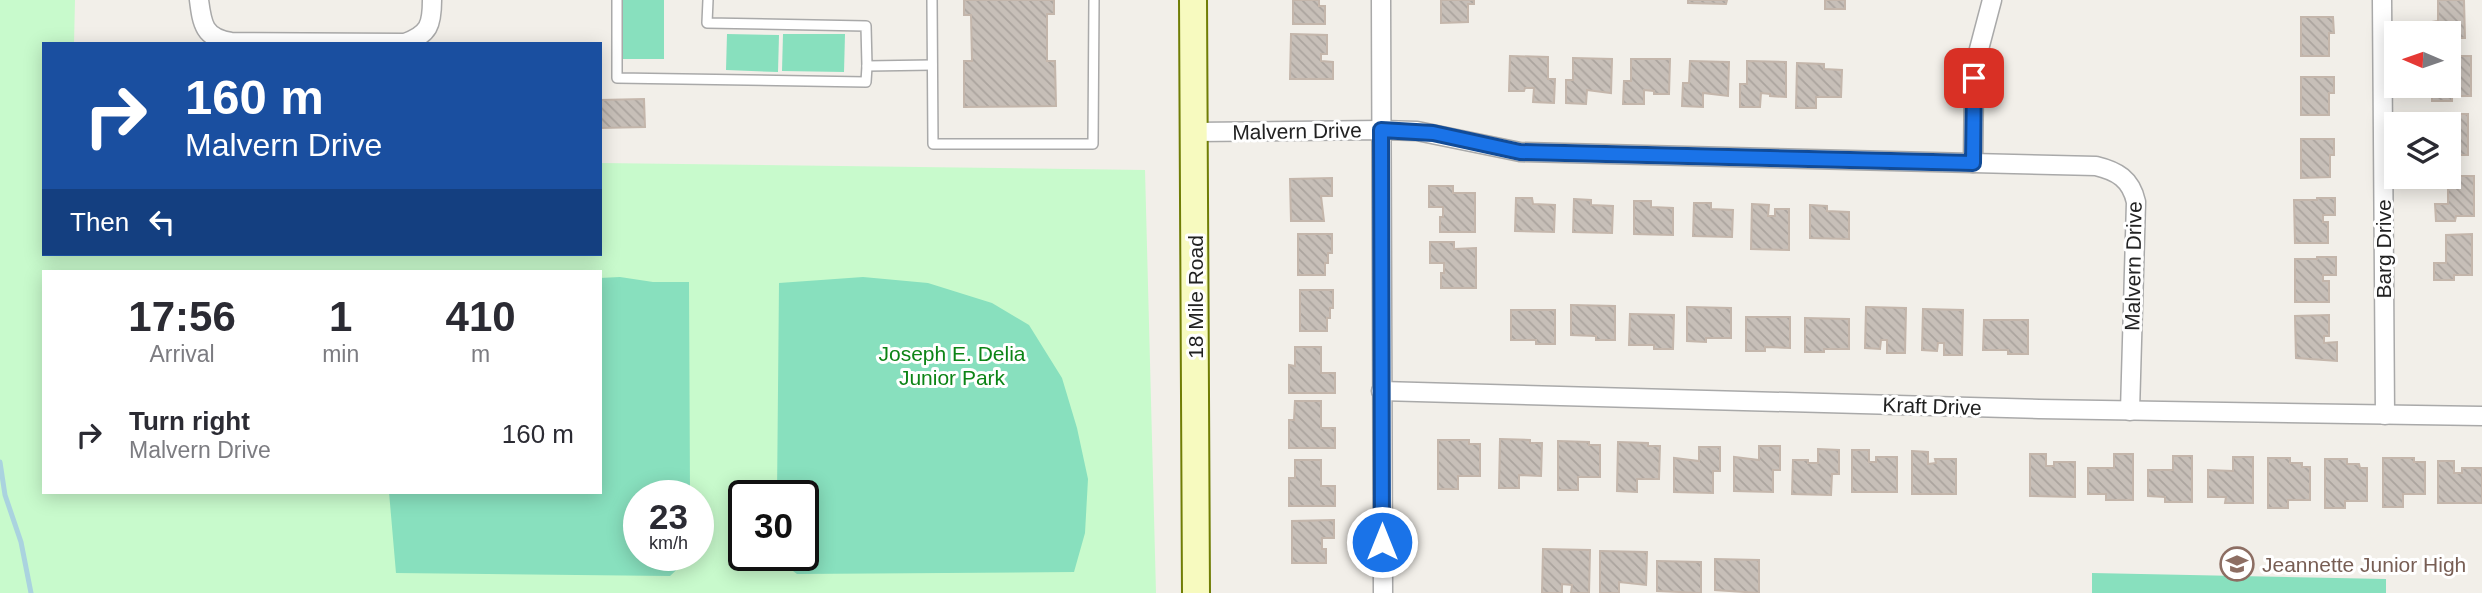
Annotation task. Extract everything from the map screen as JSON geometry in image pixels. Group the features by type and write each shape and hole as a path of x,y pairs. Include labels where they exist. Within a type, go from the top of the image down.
{"main road":[{"name":"18 Mile Road","path":"1193,0 1196,593"}],"street":[{"path":"199,0 202,24 216,40 231,42"},
{"path":"424,40 432,20 432,0"},
{"path":"1381,0 1383,593"},
{"path":"1973,163 1974,78 1992,0"},
{"name":"Barg Drive","path":"2382,0 2385,415"},
{"name":"Malvern Drive","path":"1194,132 1381,130 1433,133 1520,152 2096,166 2116,172 2127,180 2136,202 2130,411"},
{"name":"Kraft Drive","path":"1381,391 2130,411 2482,416"}],"lane":[{"path":"617,0 617,78 866,82 866,26 707,23 708,0"},
{"path":"932,0 933,144 1093,144 1094,0"},
{"path":"867,66 932,65"}],"green space":[{"name":"Joseph E. Delia Junior Park","path":"0,0 75,0 74,42 42,42 42,256 602,256 602,163 1145,170 1156,593 0,593"},
{"path":"617,0 664,0 664,59 617,59"},
{"path":"727,34 779,35 778,72 726,70"},
{"path":"783,34 845,34 844,72 782,71"},
{"path":"863,277 928,283 992,303 1029,325 1062,378 1088,479 1085,533 1074,572 797,574 793,571 819,571 819,480 777,480 779,283"},
{"path":"602,278 689,282 690,480 623,480 623,571 675,571 670,576 396,573 389,494 602,494"},
{"path":"2092,573 2386,579 2386,593 2092,593"}],"building":[{"path":"964,0 1054,0 1054,14 1047,14 1047,61 1055,61 1056,106 964,107 964,61 972,61 971,15 964,15"},
{"path":"1293,0 1319,0 1319,6 1325,6 1325,24 1293,24"},
{"path":"1441,0 1474,0 1474,4 1468,4 1468,22 1441,23"},
{"path":"1688,0 1727,0 1726,4 1688,3"},
{"path":"1825,0 1845,0 1845,9 1825,9"},
{"path":"2438,0 2464,0 2465,38 2461,38 2461,21 2438,21"},
{"path":"2301,17 2333,17 2334,33 2329,33 2329,56 2301,56"},
{"path":"1291,34 1327,35 1327,54 1321,54 1321,61 1333,62 1333,79 1290,79"},
{"path":"1510,56 1548,57 1548,79 1555,79 1554,103 1533,102 1534,88 1509,91"},
{"path":"2461,56 2471,56 2471,96 2461,96"},
{"path":"1573,58 1612,59 1611,93 1587,90 1586,104 1566,103 1566,80 1573,80"},
{"path":"1631,59 1670,59 1669,94 1654,94 1654,91 1644,90 1644,104 1623,104 1624,81 1631,81"},
{"path":"1690,61 1729,62 1728,96 1703,93 1703,107 1682,106 1683,83 1689,83"},
{"path":"1747,61 1786,62 1786,97 1761,93 1760,107 1740,107 1740,84 1747,84"},
{"path":"1797,63 1824,64 1824,69 1842,70 1841,97 1816,97 1816,108 1796,108"},
{"path":"2301,77 2334,77 2334,93 2329,93 2329,115 2301,115"},
{"path":"2432,98 2452,98 2452,101 2432,101"},
{"path":"644,99 645,127 602,128 602,100"},
{"path":"2461,114 2468,114 2468,155 2461,155"},
{"path":"2301,139 2334,139 2334,155 2330,155 2330,177 2301,178"},
{"path":"2461,176 2474,176 2474,216 2456,216 2455,221 2436,221 2435,204 2448,204 2448,189 2461,189"},
{"path":"1332,178 1332,196 1321,196 1324,221 1291,221 1290,179"},
{"path":"1429,186 1453,186 1453,193 1475,193 1475,232 1440,232 1443,207 1429,207"},
{"path":"1516,198 1532,198 1533,204 1555,205 1554,232 1515,231"},
{"path":"2335,198 2335,215 2323,215 2323,222 2328,222 2328,243 2295,243 2294,200"},
{"path":"1574,199 1591,200 1591,205 1613,206 1612,233 1573,232"},
{"path":"1634,201 1651,201 1651,207 1673,208 1673,235 1634,234"},
{"path":"1694,203 1711,203 1711,209 1733,210 1732,237 1693,236"},
{"path":"1752,204 1769,205 1768,216 1775,216 1775,209 1789,209 1789,250 1751,249"},
{"path":"1810,205 1827,206 1827,211 1849,212 1849,239 1810,238"},
{"path":"1298,234 1332,234 1332,253 1328,253 1325,275 1298,275"},
{"path":"2472,234 2472,275 2454,275 2454,280 2434,280 2434,263 2446,263 2446,235"},
{"path":"1430,242 1454,242 1454,249 1476,248 1476,288 1441,288 1444,263 1430,263"},
{"path":"2336,257 2336,275 2323,275 2323,281 2329,281 2329,302 2295,302 2295,259"},
{"path":"1300,290 1333,290 1333,308 1330,308 1330,318 1327,318 1327,331 1300,331"},
{"path":"1571,305 1615,306 1615,340 1596,340 1596,336 1571,335"},
{"path":"1687,307 1731,308 1731,338 1706,338 1706,342 1687,341"},
{"path":"1866,307 1906,308 1905,353 1887,353 1887,340 1881,340 1880,349 1865,348"},
{"path":"1923,309 1963,310 1962,355 1944,355 1944,343 1938,343 1937,351 1922,350"},
{"path":"1511,310 1555,310 1555,344 1536,344 1536,340 1511,340"},
{"path":"1630,314 1674,315 1673,349 1654,349 1654,345 1629,345"},
{"path":"2329,315 2329,336 2324,336 2324,343 2337,342 2337,361 2296,358 2295,316"},
{"path":"1746,317 1790,317 1790,348 1765,347 1765,351 1746,351"},
{"path":"1805,318 1849,319 1849,349 1805,352"},
{"path":"1984,320 2028,320 2028,354 2008,354 2008,350 1983,350"},
{"path":"1295,347 1321,347 1321,373 1335,373 1335,393 1289,393 1289,365 1295,366"},
{"path":"1295,401 1321,401 1321,428 1335,428 1335,448 1289,448 1289,420 1294,420"},
{"path":"1500,439 1542,443 1541,476 1519,475 1519,488 1499,488"},
{"path":"1438,440 1469,440 1469,444 1480,444 1480,476 1458,476 1458,489 1438,489"},
{"path":"1558,441 1600,445 1600,477 1578,477 1578,490 1558,490"},
{"path":"1618,442 1660,446 1659,479 1637,479 1637,492 1617,491"},
{"path":"1759,446 1780,446 1780,470 1773,470 1773,492 1734,491 1734,457 1759,460"},
{"path":"1699,447 1720,447 1720,471 1713,471 1713,493 1674,492 1674,458 1699,461"},
{"path":"1818,449 1839,450 1839,474 1832,474 1831,495 1792,494 1793,460 1818,463"},
{"path":"1852,450 1869,450 1869,462 1876,462 1876,457 1897,457 1897,492 1852,492"},
{"path":"1912,451 1928,452 1928,464 1936,463 1935,459 1956,459 1956,494 1912,494"},
{"path":"2030,454 2046,454 2046,466 2054,466 2054,462 2075,462 2075,497 2030,496"},
{"path":"2114,454 2133,454 2133,500 2106,500 2106,494 2088,494 2088,468 2114,468"},
{"path":"2173,456 2192,456 2192,502 2165,502 2165,497 2148,496 2148,470 2173,470"},
{"path":"2233,457 2253,457 2253,503 2225,503 2226,497 2208,497 2208,470 2233,471"},
{"path":"2268,458 2290,458 2290,463 2302,463 2302,467 2310,467 2310,500 2288,500 2288,508 2268,508"},
{"path":"2383,458 2414,458 2414,462 2425,462 2425,494 2403,494 2403,507 2383,507"},
{"path":"2325,459 2347,459 2347,464 2359,464 2360,468 2367,468 2367,501 2345,501 2345,508 2325,508"},
{"path":"1295,460 1321,460 1321,486 1335,486 1335,506 1289,506 1289,478 1295,478"},
{"path":"2438,461 2454,461 2454,473 2462,473 2462,468 2482,468 2482,503 2438,503"},
{"path":"1334,520 1334,538 1322,538 1322,549 1326,549 1326,563 1292,563 1292,521"},
{"path":"1543,549 1590,550 1589,593 1571,593 1572,585 1562,584 1562,593 1542,593"},
{"path":"1600,551 1647,552 1646,585 1619,582 1619,593 1600,593"},
{"path":"1715,559 1759,560 1759,593 1715,590"},
{"path":"1657,561 1701,562 1701,593 1657,591"}],"waterway":[{"path":"0,462 5,495 21,542 31,593"}],"place":[{"name":"Jeannette Junior High","path":"2237,564"}],"route":[{"path":"1382,542 1381,130 1433,133 1520,152 1973,163 1974,78"}]}
